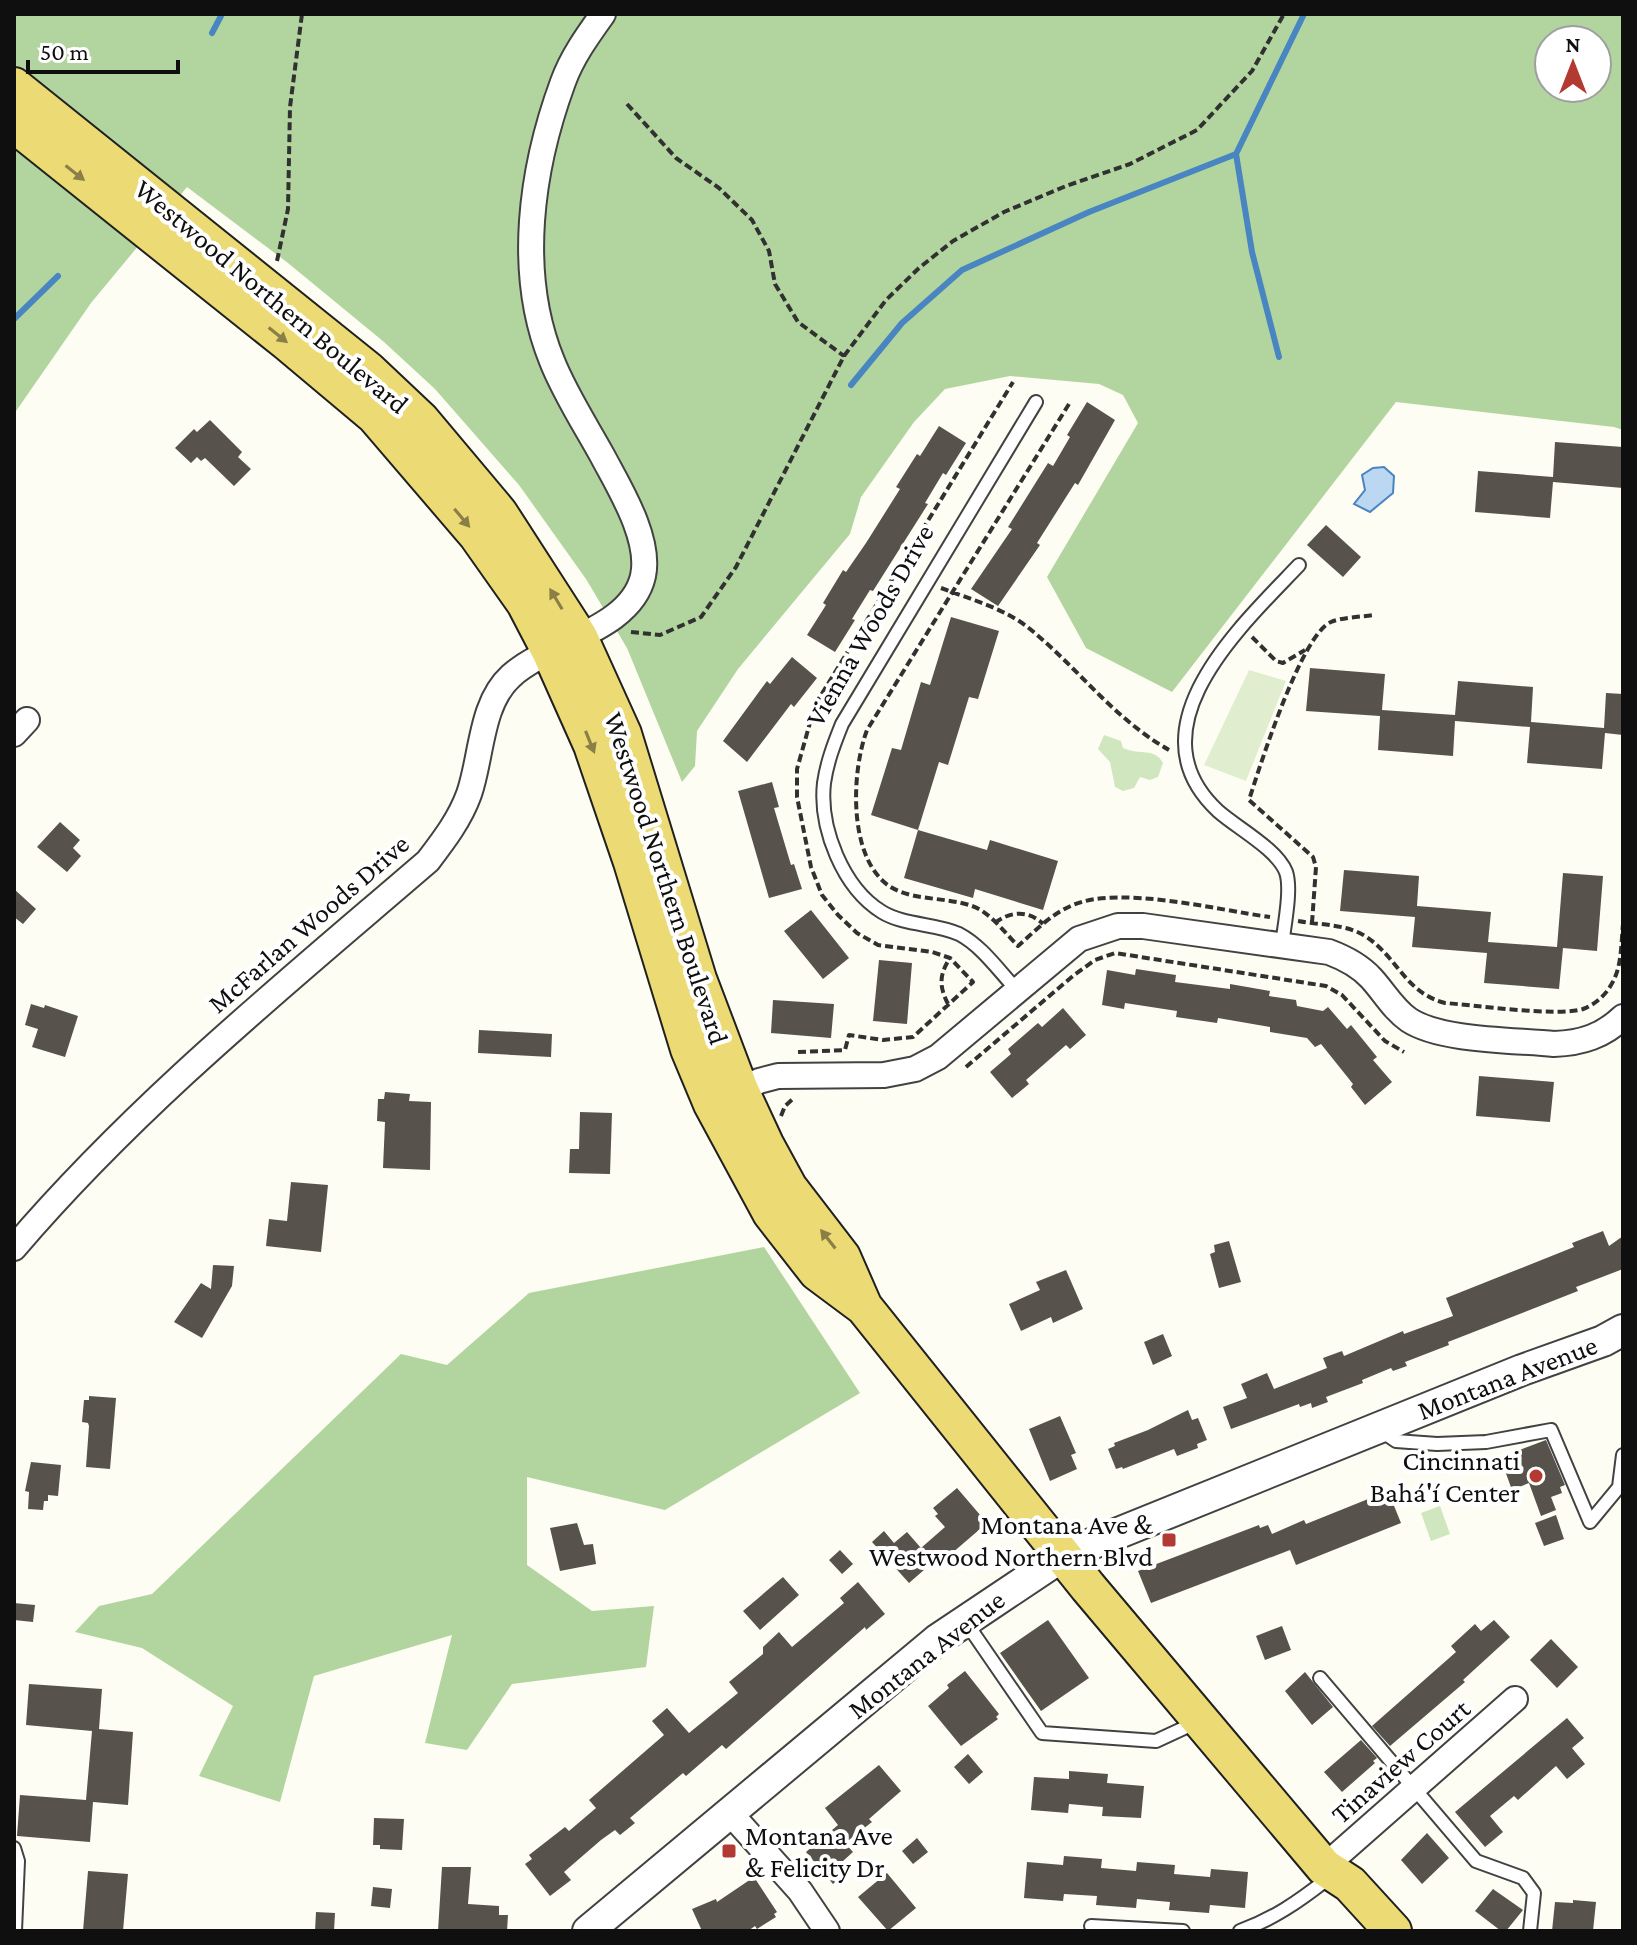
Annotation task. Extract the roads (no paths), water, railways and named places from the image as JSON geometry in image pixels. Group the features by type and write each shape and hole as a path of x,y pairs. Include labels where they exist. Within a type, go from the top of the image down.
{"main road":[{"name":"Westwood Northern Boulevard","path":"14,86 231,278 375,416 477,535 525,603 564,644"},
{"name":"Westwood Northern Boulevard","path":"14,124 231,278 271,290 368,370 421,420 499,513 564,644 623,734 698,979 726,1097 765,1144 789,1188 842,1257 864,1307 1328,1874 1350,1884 1393,1931"},
{"name":"Westwood Northern Boulevard","path":"1328,1874 1328,1894 1362,1931"}],"street":[{"name":"McFarlan Woods Drive","path":"14,1248 118,1136 204,1055 428,861 452,830 469,794 495,698 510,676 618,614 632,600 643,576 643,546 626,501 552,360 532,290 531,242 543,154 564,80 584,41 603,14"},
{"path":"726,1097 778,1076 884,1075 915,1069 938,1057 1079,939 1118,926 1143,926 1319,950 1345,958 1369,976 1408,1019 1440,1033 1572,1044 1606,1031 1623,1017"},
{"name":"Montana Avenue","path":"588,1931 937,1640 1064,1555 1622,1333"},
{"name":"Tinaview Court","path":"1328,1874 1414,1788 1515,1699"},
{"path":"730,1813 800,1891 827,1931"}],"lane":[{"name":"Vienna Woods Drive","path":"1016,989 979,948 960,935 885,914 852,886 830,836 825,814 824,784 829,754 842,724 1036,402"},
{"path":"1282,945 1286,872 1276,857 1206,797 1186,760 1187,727 1199,686 1211,664 1299,565"},
{"path":"1377,1428 1396,1441 1437,1444 1486,1442 1551,1430 1590,1522 1619,1487 1623,1455"},
{"path":"965,1621 1042,1733 1156,1741 1200,1720"},
{"path":"1320,1678 1476,1861 1523,1878 1534,1893 1530,1931"},
{"path":"14,1848 18,1861 15,1931"},
{"path":"1240,1931 1267,1921 1294,1905 1328,1874"},
{"path":"1091,1926 1183,1931"}],"water":[{"path":"1384,467 1394,476 1393,493 1370,512 1354,504 1365,490 1362,475 1373,468"}],"waterway":[{"path":"212,33 222,14"},
{"path":"1236,154 1304,14"},
{"path":"1236,154 1252,252 1279,357"},
{"path":"851,385 902,323 962,270 1089,212 1236,154"},
{"path":"14,319 58,276"}],"place":[{"name":"Cincinnati Bahá'í Center","path":"1536,1476"},
{"name":"Montana Ave & Westwood Northern Blvd","path":"1169,1540"},
{"name":"Montana Ave & Felicity Dr","path":"729,1851"}]}
